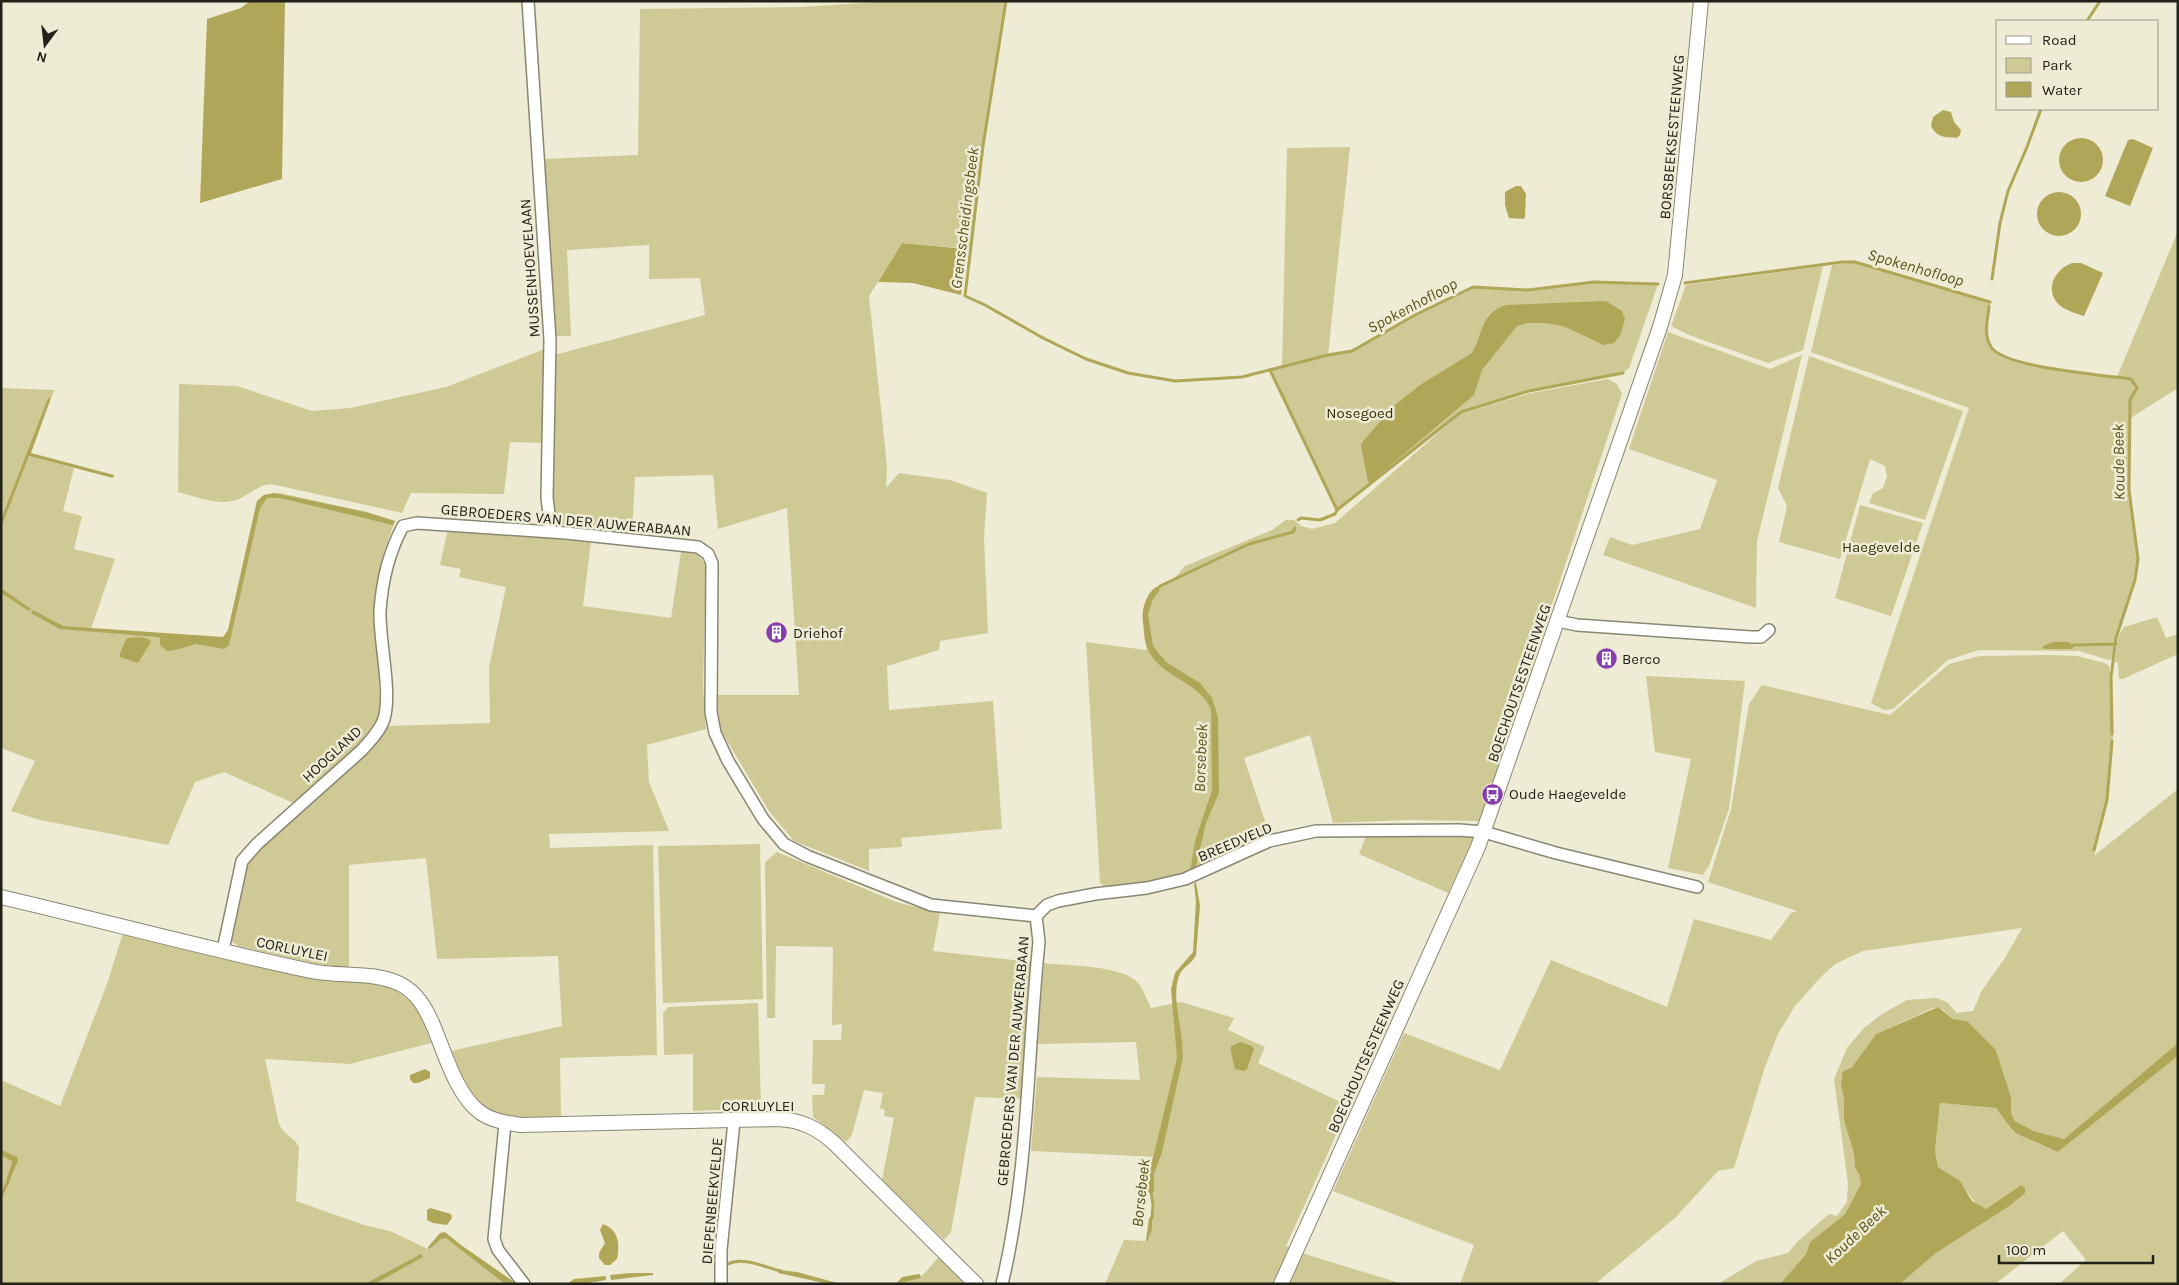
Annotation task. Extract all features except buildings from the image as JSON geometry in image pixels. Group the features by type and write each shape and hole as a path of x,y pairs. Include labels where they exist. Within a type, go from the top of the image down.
{"street":[{"name":"MUSSENHOEVELAAN","path":"528,1 550,340 547,497 551,532"},
{"name":"BORSBEEKSESTEENWEG","path":"1675,275 1701,1"},
{"name":"BOECHOUTSESTEENWEG","path":"1282,1284 1484,832 1660,327 1675,275"},
{"name":"GEBROEDERS VAN DER AUWERABAAN","path":"403,526 417,523 551,532 698,546 708,554 713,572 711,712 715,733 728,762 750,800 784,844 807,856 931,905 1036,916 1039,942 1024,1136 1015,1214 1002,1284"},
{"name":"HOOGLAND","path":"222,950 242,861 257,844 362,750 374,737 384,719 386,702 380,612 388,559 403,526"},
{"path":"1558,621 1578,625 1752,637 1761,637 1769,630"},
{"name":"BREEDVELD","path":"1036,916 1047,905 1058,901 1095,894 1147,888 1185,879 1269,841 1301,833 1387,830 1484,832"},
{"path":"1484,832 1556,853 1697,887"},
{"name":"CORLUYLEI","path":"1,897 310,971 385,979 401,984 414,994 426,1010 456,1081 466,1098 482,1114 505,1123 521,1125 790,1120 802,1122 825,1135 976,1284"},
{"name":"DIEPENBEEKVELDE","path":"721,1284 721,1250 734,1121"},
{"path":"505,1123 494,1239 498,1250 524,1284"}],"green space":[{"path":"895,1 1006,1 983,146 971,249 902,243 869,296 887,466 886,488 899,473 950,480 987,493 984,538 988,633 940,641 939,650 887,666 889,710 993,701 1002,829 901,838 902,847 869,849 869,871 794,841 769,811 720,729 717,695 799,695 787,508 718,529 713,475 635,477 632,533 568,526 558,523 553,513 551,497 554,355 705,315 700,278 649,279 649,245 567,250 571,336 555,336 543,159 638,155 640,9 801,7"},
{"name":"Nosegoed","path":"1350,147 1328,355 1352,351 1415,315 1473,287 1528,290 1594,282 1658,284 1629,368 1623,373 1529,391 1461,412 1337,510 1270,370 1282,367 1287,148"},
{"path":"2178,231 2178,388 2129,419 2131,444 2129,490 2138,559 2135,580 2116,638 2114,658 2109,660 2079,651 1979,650 1948,660 1893,709 1884,710 1871,703 1969,408 1811,352 1832,265 1855,262 1990,302 1986,325 1987,337 1991,347 2000,354 2031,365 2117,377"},
{"path":"1823,266 1803,350 1768,363 1689,335 1671,326 1686,285"},
{"path":"1668,332 1770,369 1802,355 1757,541 1756,608 1603,555 1610,537 1632,545 1700,529 1717,480 1629,449"},
{"path":"545,349 545,443 510,442 504,494 411,493 402,513 271,484 226,502 178,492 179,384 237,386 312,411 350,408 446,387"},
{"path":"1809,356 1963,411 1925,520 1869,503 1873,493 1883,488 1887,476 1885,466 1870,459 1840,559 1779,542 1787,506 1778,488"},
{"path":"1608,379 1617,384 1622,394 1480,821 1407,820 1333,823 1310,735 1244,758 1270,836 1185,875 1149,882 1104,887 1100,883 1086,642 1146,650 1149,648 1145,613 1155,590 1173,580 1185,566 1272,530 1286,520 1294,520 1301,526 1312,529 1335,523 1460,414 1531,393"},
{"path":"1,388 55,390 51,398 48,398 1,519"},
{"path":"29,456 74,468 63,511 82,516 74,549 115,559 91,629 226,640 257,501 264,495 280,493 366,512 395,521 385,549 378,585 376,614 380,707 376,723 367,739 293,803 224,772 195,782 168,845 40,820 11,811 35,761 1,748 1,528"},
{"name":"Haegevelde","path":"1860,505 1923,523 1891,616 1835,598"},
{"path":"448,529 591,542 583,606 671,618 681,552 696,554 706,564 703,685 706,729 647,745 649,782 669,831 549,834 550,848 653,845 657,1055 560,1058 561,1117 512,1118 489,1111 479,1104 471,1094 451,1051 562,1026 558,956 437,959 426,858 349,865 349,968 317,964 238,946 230,940 243,867 260,846 385,726 490,723 489,667 506,587 459,577 461,569 440,565"},
{"path":"2157,617 2166,638 2178,634 2178,654 2123,679 2119,679 2118,663 2115,662 2118,637 2124,627"},
{"path":"1980,656 2077,656 2105,663 2109,666 2113,697 2113,750 2107,798 2097,833 2095,855 2178,789 2178,1043 2064,1139 2034,1131 2015,1121 2011,1113 2011,1097 1996,1050 1967,1021 1953,1019 1942,1009 1933,1008 1876,1034 1852,1067 1842,1072 1841,1086 1844,1099 1844,1120 1854,1154 1855,1168 1859,1174 1861,1184 1845,1214 1810,1242 1806,1254 1780,1284 1718,1284 1756,1261 1788,1253 1798,1241 1829,1214 1837,1216 1847,1202 1848,1184 1834,1079 1847,1048 1864,1028 1882,1014 1907,1000 1936,998 1947,1002 1957,1013 1973,1011 1982,990 2005,958 2022,928 1863,951 1835,964 1795,1006 1778,1034 1765,1067 1734,1168 1718,1171 1676,1217 1595,1284 1460,1284 1474,1245 1333,1191 1404,1033 1500,1070 1551,960 1667,1007 1694,919 1771,940 1791,913 1797,911 1708,882 1731,809 1749,704 1762,685 1890,715 1949,664"},
{"path":"1646,676 1745,681 1729,809 1709,866 1703,875 1668,868 1691,759 1655,752"},
{"path":"1466,833 1473,839 1448,893 1359,854 1367,834"},
{"path":"760,844 763,999 663,1003 658,846"},
{"path":"777,852 896,902 940,913 933,951 1031,962 1025,1099 975,1097 951,1232 944,1240 882,1180 894,1118 884,1116 885,1110 880,1108 883,1093 864,1090 852,1135 846,1142 813,1117 812,1095 824,1095 825,1084 812,1084 813,1040 841,1040 842,1024 832,1025 833,947 776,946 775,1018 767,1018 765,862"},
{"path":"123,933 309,978 378,985 389,988 406,998 420,1015 431,1043 350,1064 265,1059 279,1124 299,1147 296,1201 364,1225 390,1231 430,1250 444,1233 510,1284 1,1284 1,1080 60,1106 107,984"},
{"path":"1044,963 1094,967 1131,977 1144,992 1151,1008 1181,1002 1234,1018 1228,1030 1265,1047 1258,1063 1349,1106 1286,1246 1308,1255 1403,1284 1105,1284 1124,1240 1147,1241 1153,1205 1150,1191 1157,1157 1031,1151 1037,1077 1140,1080 1136,1042 1037,1044"},
{"path":"758,1003 761,1108 693,1111 693,1054 664,1055 663,1013 668,1007"},
{"path":"2178,1056 2178,1284 2059,1284 2086,1260 2063,1231 1995,1284 1900,1284 1936,1253 2008,1207 2021,1185 1986,1209 1976,1203 1957,1180 1938,1167 1935,1151 1940,1103 1996,1108 2017,1134 2058,1152"},
{"path":"939,1257 966,1284 898,1284 903,1277 921,1277"}],"water":[{"path":"250,1 285,1 282,179 200,203 207,19 241,8"},
{"path":"1943,110 1951,112 1954,122 1961,130 1957,138 1939,135 1931,126 1933,117"},
{"path":"2085,138 2097,144 2102,151 2102,169 2097,176 2090,181 2077,182 2069,179 2062,172 2059,156 2062,148 2069,141"},
{"path":"2133,139 2153,148 2130,206 2105,196 2128,140"},
{"path":"1516,186 1521,186 1526,194 1524,219 1509,218 1505,205 1505,192"},
{"path":"2063,192 2075,198 2080,205 2080,223 2075,230 2068,235 2055,236 2047,233 2040,226 2037,210 2040,202 2047,195"},
{"path":"902,243 966,249 961,295 913,283 878,282"},
{"path":"2072,263 2081,263 2103,273 2084,316 2062,307 2053,295 2052,289 2055,276 2065,266"},
{"path":"1606,301 1622,311 1625,319 1620,336 1614,343 1604,345 1563,326 1527,323 1517,326 1482,370 1474,395 1372,481 1368,482 1361,445 1363,441 1395,405 1420,385 1472,353 1484,324 1491,313 1506,305"},
{"path":"48,398 51,398 31,453 114,475 113,478 29,456 1,528 1,519"},
{"path":"274,493 366,512 395,521 393,525 280,498 267,498 260,508 229,645 224,649 196,644 167,651 160,645 160,638 157,637 60,629 31,613 33,610 63,626 223,637 228,630 257,501 264,495"},
{"path":"1156,587 1160,590 1153,599 1148,614 1153,646 1166,662 1200,683 1212,698 1218,717 1219,793 1206,823 1195,871 1190,872 1195,841 1212,790 1211,709 1198,692 1163,668 1155,661 1147,649 1144,637 1143,612 1147,598"},
{"path":"1,588 31,609 29,611 1,593"},
{"path":"127,638 147,638 151,642 138,663 120,657"},
{"path":"2053,642 2069,642 2074,647 2072,649 2043,649 2043,646"},
{"path":"1196,882 1200,906 1196,955 1180,973 1176,996 1183,1052 1182,1062 1162,1152 1154,1174 1154,1191 1151,1194 1147,1191 1148,1172 1177,1058 1171,989 1175,973 1193,952 1196,901 1194,884"},
{"path":"1938,1007 1953,1019 1967,1021 1996,1050 2011,1097 2011,1113 2015,1121 2034,1131 2064,1139 2178,1043 2178,1056 2058,1152 2017,1134 1996,1108 1940,1103 1935,1151 1938,1167 1960,1181 1972,1201 1986,1209 2021,1185 2025,1188 2025,1193 2008,1207 1936,1253 1900,1284 1780,1284 1806,1254 1810,1242 1845,1214 1861,1184 1859,1174 1855,1168 1854,1154 1844,1120 1844,1099 1841,1086 1842,1072 1852,1067 1876,1034"},
{"path":"1240,1042 1252,1046 1254,1049 1247,1069 1244,1071 1235,1069 1231,1052 1231,1046"},
{"path":"425,1069 430,1072 430,1078 413,1083 410,1075"},
{"path":"1,1150 17,1157 18,1161 9,1181 6,1180 12,1161 1,1155"},
{"path":"430,1208 451,1214 452,1218 447,1225 433,1223 427,1220 427,1210"},
{"path":"1152,1215 1152,1229 1147,1242 1149,1218"},
{"path":"603,1224 612,1230 618,1243 617,1259 610,1265 605,1265 599,1258 599,1253 605,1243 600,1230"},
{"path":"445,1232 517,1284 505,1284 446,1238 441,1239 429,1250 428,1247 440,1233"},
{"path":"421,1254 423,1257 374,1284 365,1284"},
{"path":"779,1270 797,1272 841,1284 829,1284 778,1273"},
{"path":"653,1273 653,1275 611,1280 610,1275"},
{"path":"919,1274 920,1278 896,1284 902,1277"},
{"path":"606,1276 606,1280 583,1284 567,1284 574,1279"}],"waterway":[{"name":"Grensscheidingsbeek","path":"1006,1 983,146 965,296 1086,359 1128,373 1175,381 1242,377 1328,355 1352,351 1415,315 1473,287 1528,290 1594,282 1658,284"},
{"name":"Koude Beek","path":"2088,20 2100,1"},
{"name":"Koude Beek","path":"1992,279 2000,223 2008,191 2041,110"},
{"name":"Spokenhofloop","path":"1685,283 1842,262 1855,262 1990,302"},
{"name":"Koude Beek","path":"1989,306 1987,337 1991,347 2000,354 2034,365 2131,379 2137,388 2130,400 2129,490 2138,559 2135,580 2116,638 2111,677 2112,734"},
{"name":"Borsebeek","path":"1270,370 1337,510 1335,514 1320,520 1301,518 1298,520"},
{"path":"1337,510 1461,412 1529,391 1623,373"},
{"name":"Borsebeek","path":"1155,591 1160,586 1249,544 1293,532 1295,528"},
{"path":"2073,645 2116,644"},
{"name":"Koude Beek","path":"2094,850 2107,800 2112,741"},
{"path":"1,1196 9,1179"},
{"name":"Borsebeek","path":"1151,1192 1152,1218"},
{"path":"728,1264 740,1261 781,1271"}],"place":[{"name":"Driehof","path":"777,633"},
{"name":"Berco","path":"1606,659"},
{"name":"Oude Haegevelde","path":"1493,794"}]}
